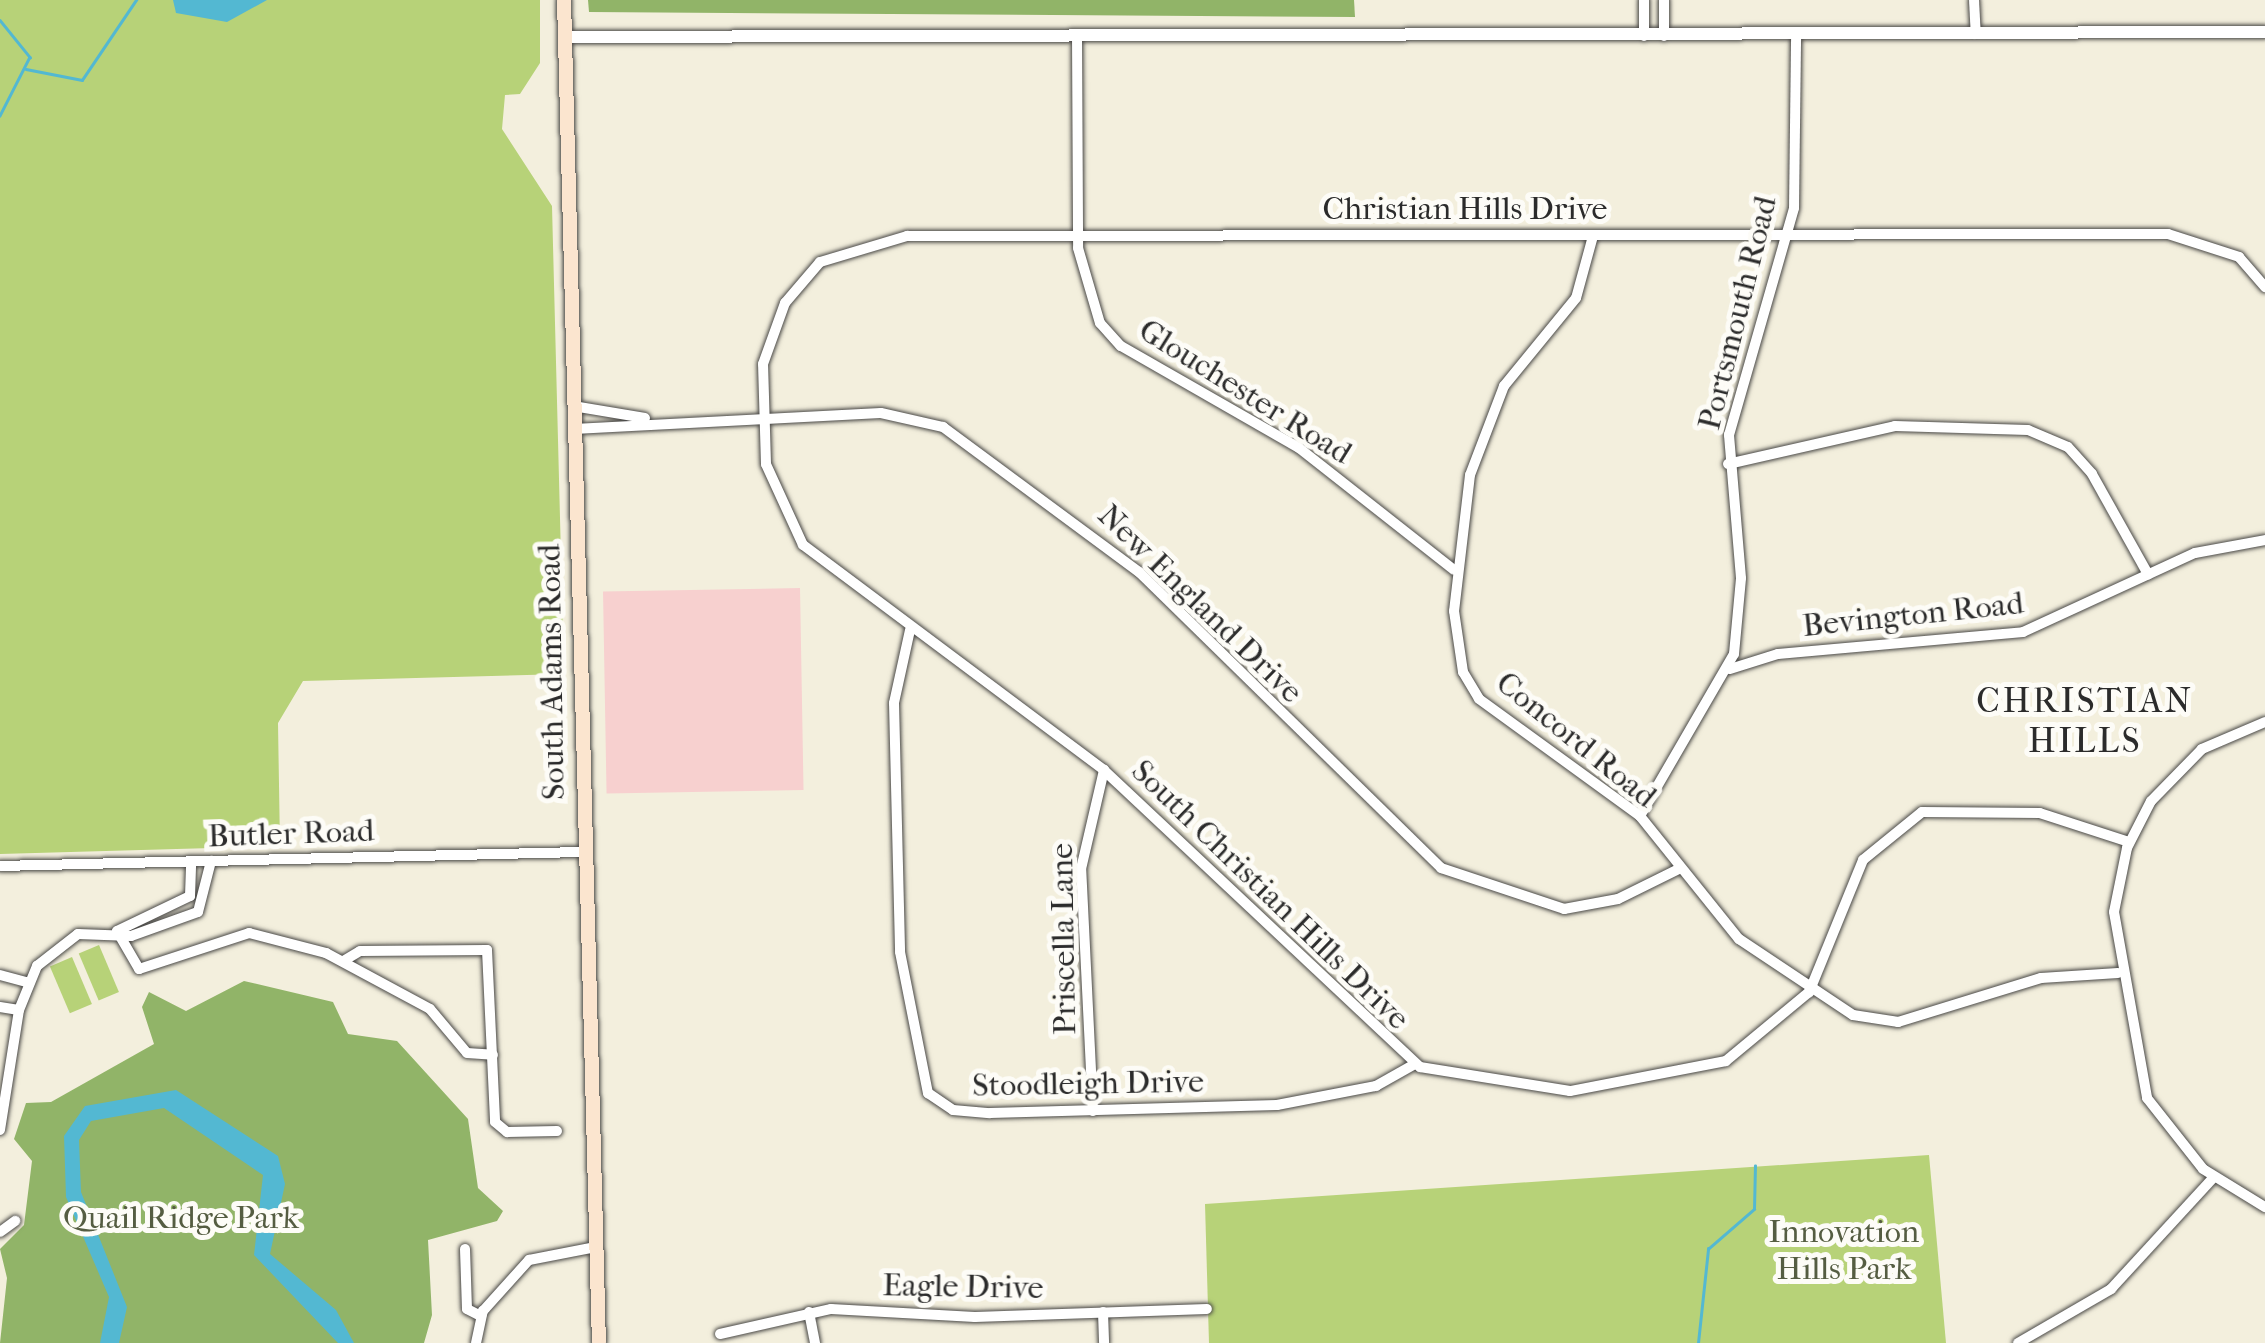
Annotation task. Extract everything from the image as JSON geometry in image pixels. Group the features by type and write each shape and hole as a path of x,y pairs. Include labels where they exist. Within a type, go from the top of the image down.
{"main road":[{"name":"South Adams Road","path":"564,0 583,852 600,1343"}],"street":[{"path":"1644,0 1644,36"},
{"path":"1664,0 1664,36"},
{"path":"1974,0 1976,34"},
{"path":"564,37 2265,32"},
{"name":"Glouchester Road","path":"1077,34 1078,234 1089,300 1121,346 1300,448 1454,570"},
{"name":"Portsmouth Road","path":"1640,816 1730,668 1741,578 1728,464 1735,402 1789,233 1796,34"},
{"name":"Christian Hills Drive","path":"760,414 772,331 820,262 907,236 2168,234 2230,252 2265,287"},
{"name":"Concord Road","path":"1593,236 1576,298 1488,412 1454,570 1463,672 1486,708 1640,816 1677,870 1739,938 1809,992 1853,1015 1898,1022 2041,978 2118,973"},
{"name":"New England Drive","path":"573,406 646,419"},
{"name":"New England Drive","path":"574,429 646,419 881,413 966,438 1139,572 1378,816 1464,880 1564,909 1618,898 1677,870"},
{"name":"South Christian Hills Drive","path":"760,414 787,525 826,568 1104,770 1414,1064 1536,1091 1642,1084 1726,1062 1809,992 1863,860 1922,812 2040,813 2129,842"},
{"path":"1728,464 1895,426 2028,430 2068,446 2092,474 2148,574"},
{"name":"Bevington Road","path":"1730,668 1778,654 2023,632 2214,547 2265,540"},
{"name":"Stoodleigh Drive","path":"910,630 893,751 900,952 920,1078 953,1110 1093,1111 1277,1105 1376,1086 1414,1064"},
{"path":"2265,722 2202,749 2151,801 2129,842 2114,912 2118,973 2147,1098 2214,1178 2265,1207"},
{"name":"Priscella Lane","path":"1093,1111 1082,869 1104,770"},
{"name":"Butler Road","path":"0,866 583,852"},
{"path":"117,931 138,934 198,912 210,861"},
{"path":"0,1130 18,1010 27,982 62,942 117,931 190,896 190,862"},
{"path":"117,931 139,969 249,932 345,960 440,1016 466,1053 493,1055"},
{"path":"345,960 360,951 487,950 498,1130 557,1130"},
{"path":"0,975 27,982"},
{"path":"0,1007 18,1010"},
{"path":"2018,1343 2111,1289 2214,1178"},
{"path":"0,1232 15,1221"},
{"path":"476,1343 481,1316 535,1256 596,1246"},
{"path":"465,1249 467,1308 481,1316"},
{"name":"Eagle Drive","path":"720,1334 809,1312 1207,1310"},
{"path":"809,1312 815,1343"},
{"path":"1103,1312 1104,1343"}],"shaded area":[{"path":"800,588 804,790 607,793 603,591"}],"green space":[{"path":"0,0 540,0 540,63 520,94 505,95 502,129 552,206 564,674 303,681 278,723 280,846 0,854"},
{"path":"588,0 1354,0 1355,17 589,12"},
{"path":"99,945 119,992 99,1001 79,954"},
{"path":"72,957 92,1004 70,1013 50,966"},
{"name":"Quail Ridge Park","path":"244,981 333,1002 348,1034 397,1041 468,1119 478,1188 503,1211 497,1221 428,1240 432,1315 424,1343 0,1343 7,1278 0,1249 24,1225 32,1161 14,1139 26,1103 51,1102 154,1044 142,1007 149,992 186,1011"},
{"name":"Innovation Hills Park","path":"1929,1155 1946,1343 1209,1343 1205,1204"}],"water":[{"path":"173,0 267,0 227,22 176,13"},
{"path":"176,1090 278,1156 285,1184 270,1254 336,1310 354,1343 338,1343 254,1255 263,1175 164,1108 91,1121 79,1140 81,1192 127,1307 119,1343 100,1343 109,1297 66,1197 64,1136 85,1106"}],"waterway":[{"path":"26,69 82,80 136,0"},
{"path":"0,20 30,57 0,116"},
{"path":"1698,1343 1708,1249 1754,1209 1755,1166"}],"district":[{"name":"CHRISTIAN HILLS","path":"2085,721"}]}
